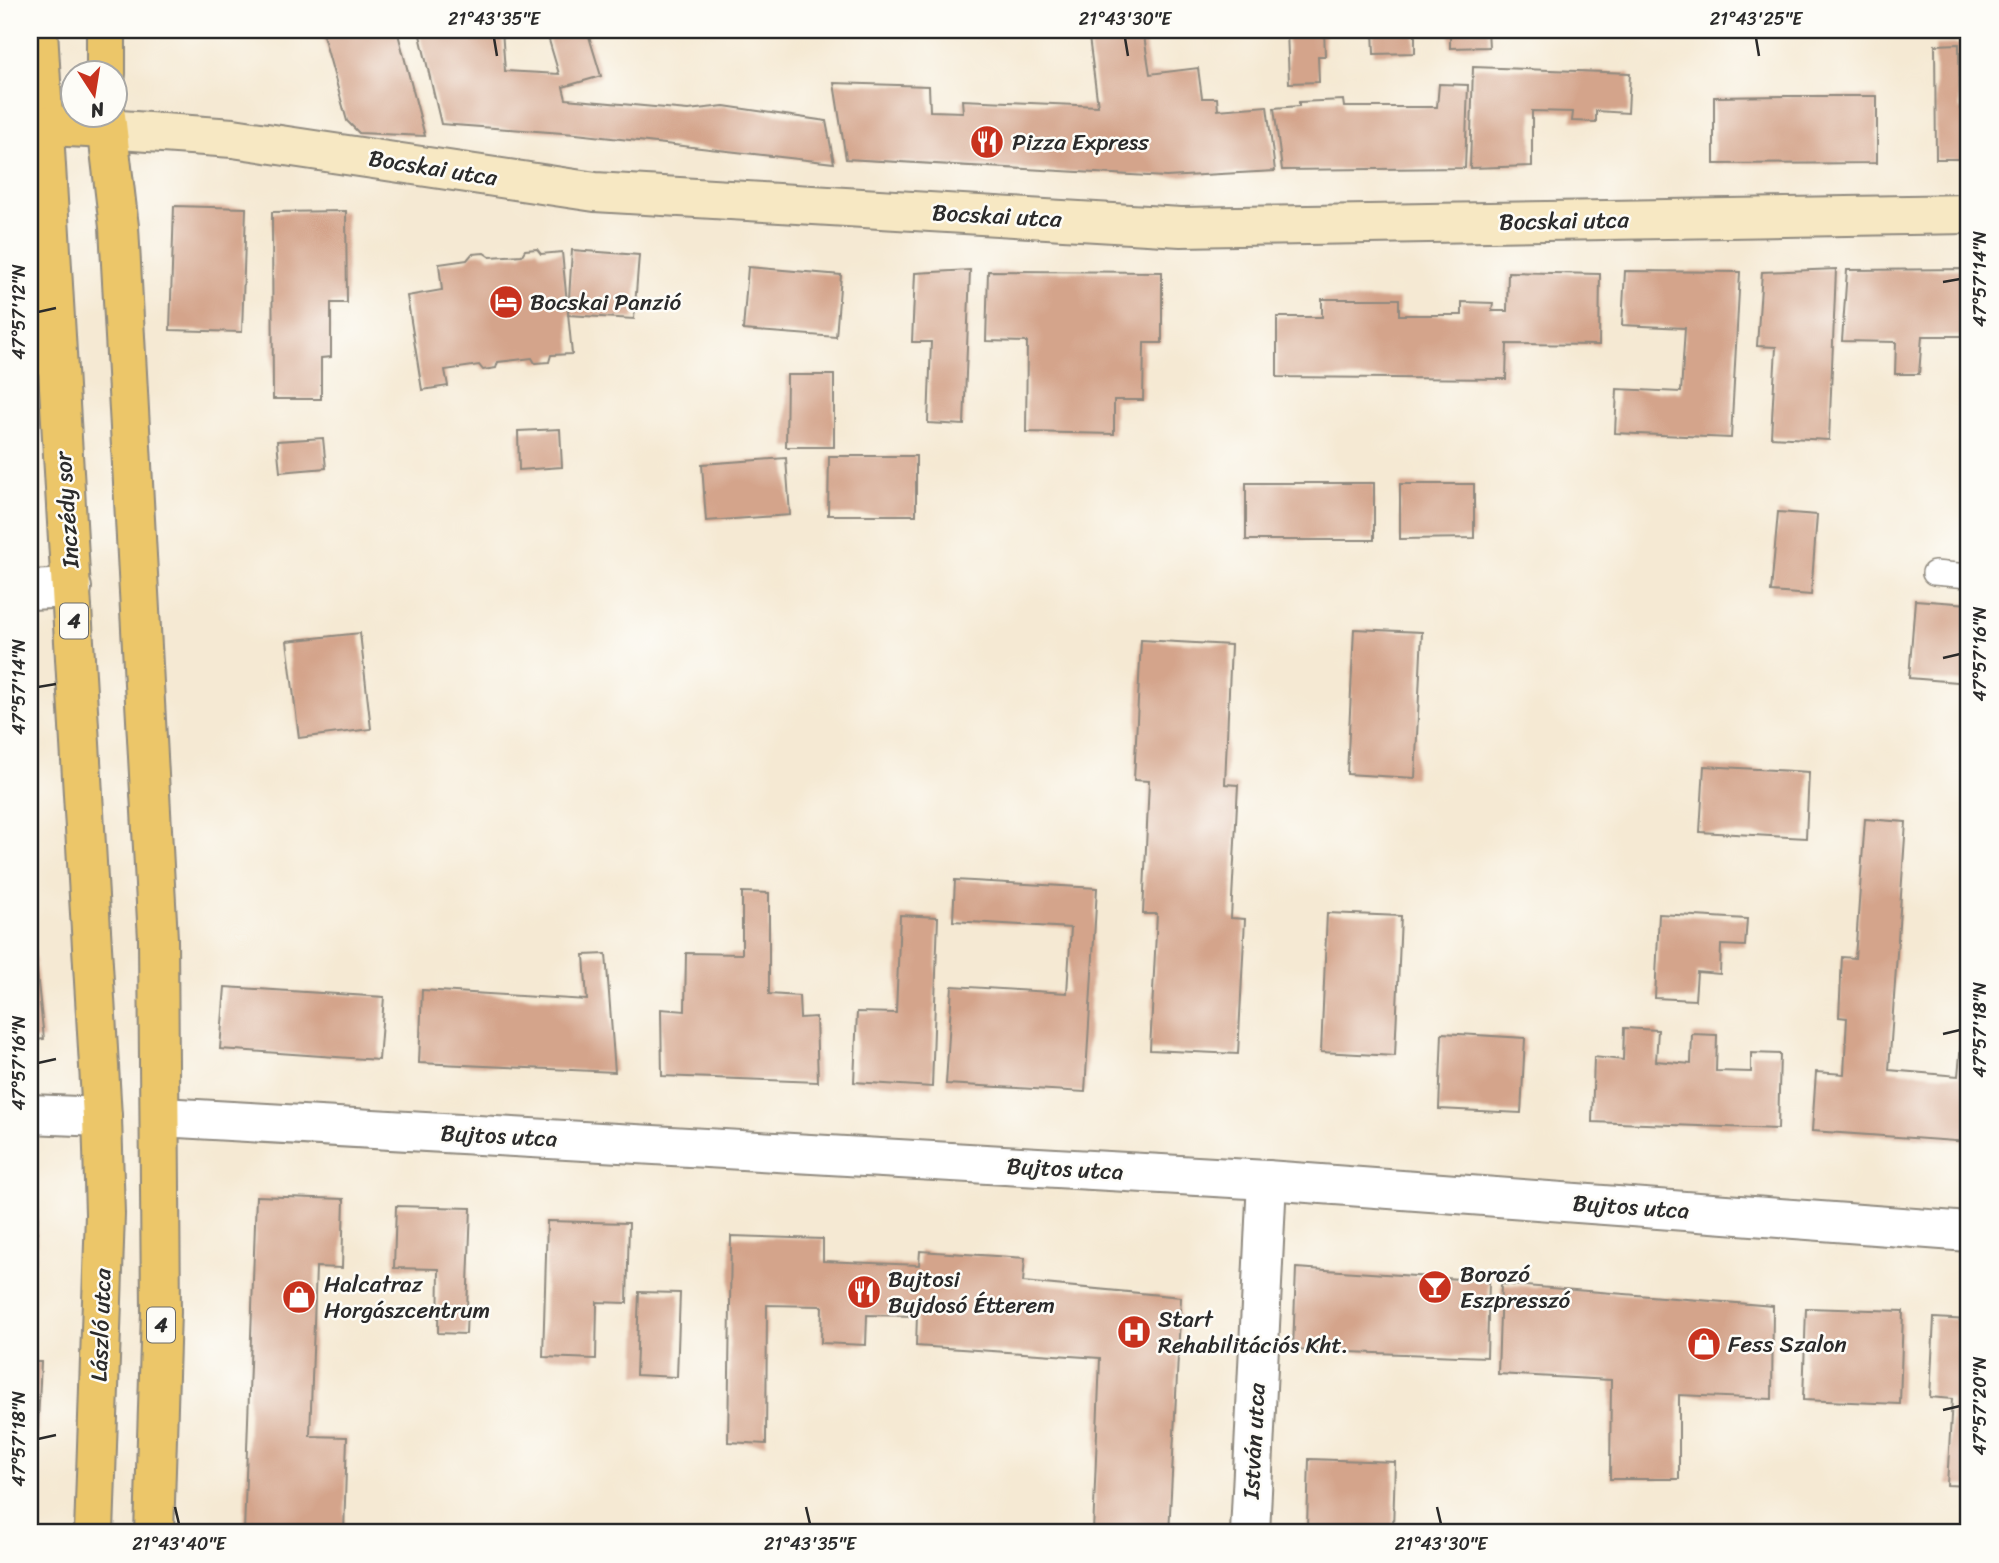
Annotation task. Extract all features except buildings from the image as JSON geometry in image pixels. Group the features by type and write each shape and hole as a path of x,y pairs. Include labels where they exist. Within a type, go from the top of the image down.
{"main road":[{"name":"Inczédy sor","path":"38,30 36,125 72,588 102,1117"},
{"path":"106,30 106,60"},
{"name":"Bocskai utca","path":"36,125 60,124"},
{"name":"4","path":"107,130 119,227 158,939 161,1312 154,1533"},
{"name":"László utca","path":"94,1533 105,1214 102,1117"}],"street":[{"name":"Bocskai utca","path":"130,125 595,192 1181,227 1969,214"},
{"path":"30,590 72,588"},
{"path":"30,1114 102,1117"},
{"name":"Bujtos utca","path":"161,1117 1266,1180 1969,1232"},
{"name":"István utca","path":"1250,1533 1266,1180"}],"lane":[{"path":"1934,573 1969,576"}],"path":[{"path":"151,33 192,30"}],"place":[{"name":"Pizza Express","path":"987,142"},
{"name":"Bocskai Panzió","path":"506,302"},
{"name":"Borozó Eszpresszó","path":"1435,1287"},
{"name":"Bujtosi Bujdosó Étterem","path":"864,1292"},
{"name":"Halcatraz Horgászcentrum","path":"299,1297"},
{"name":"Start Rehabilitációs Kht.","path":"1134,1332"},
{"name":"Fess Szalon","path":"1704,1344"}]}
